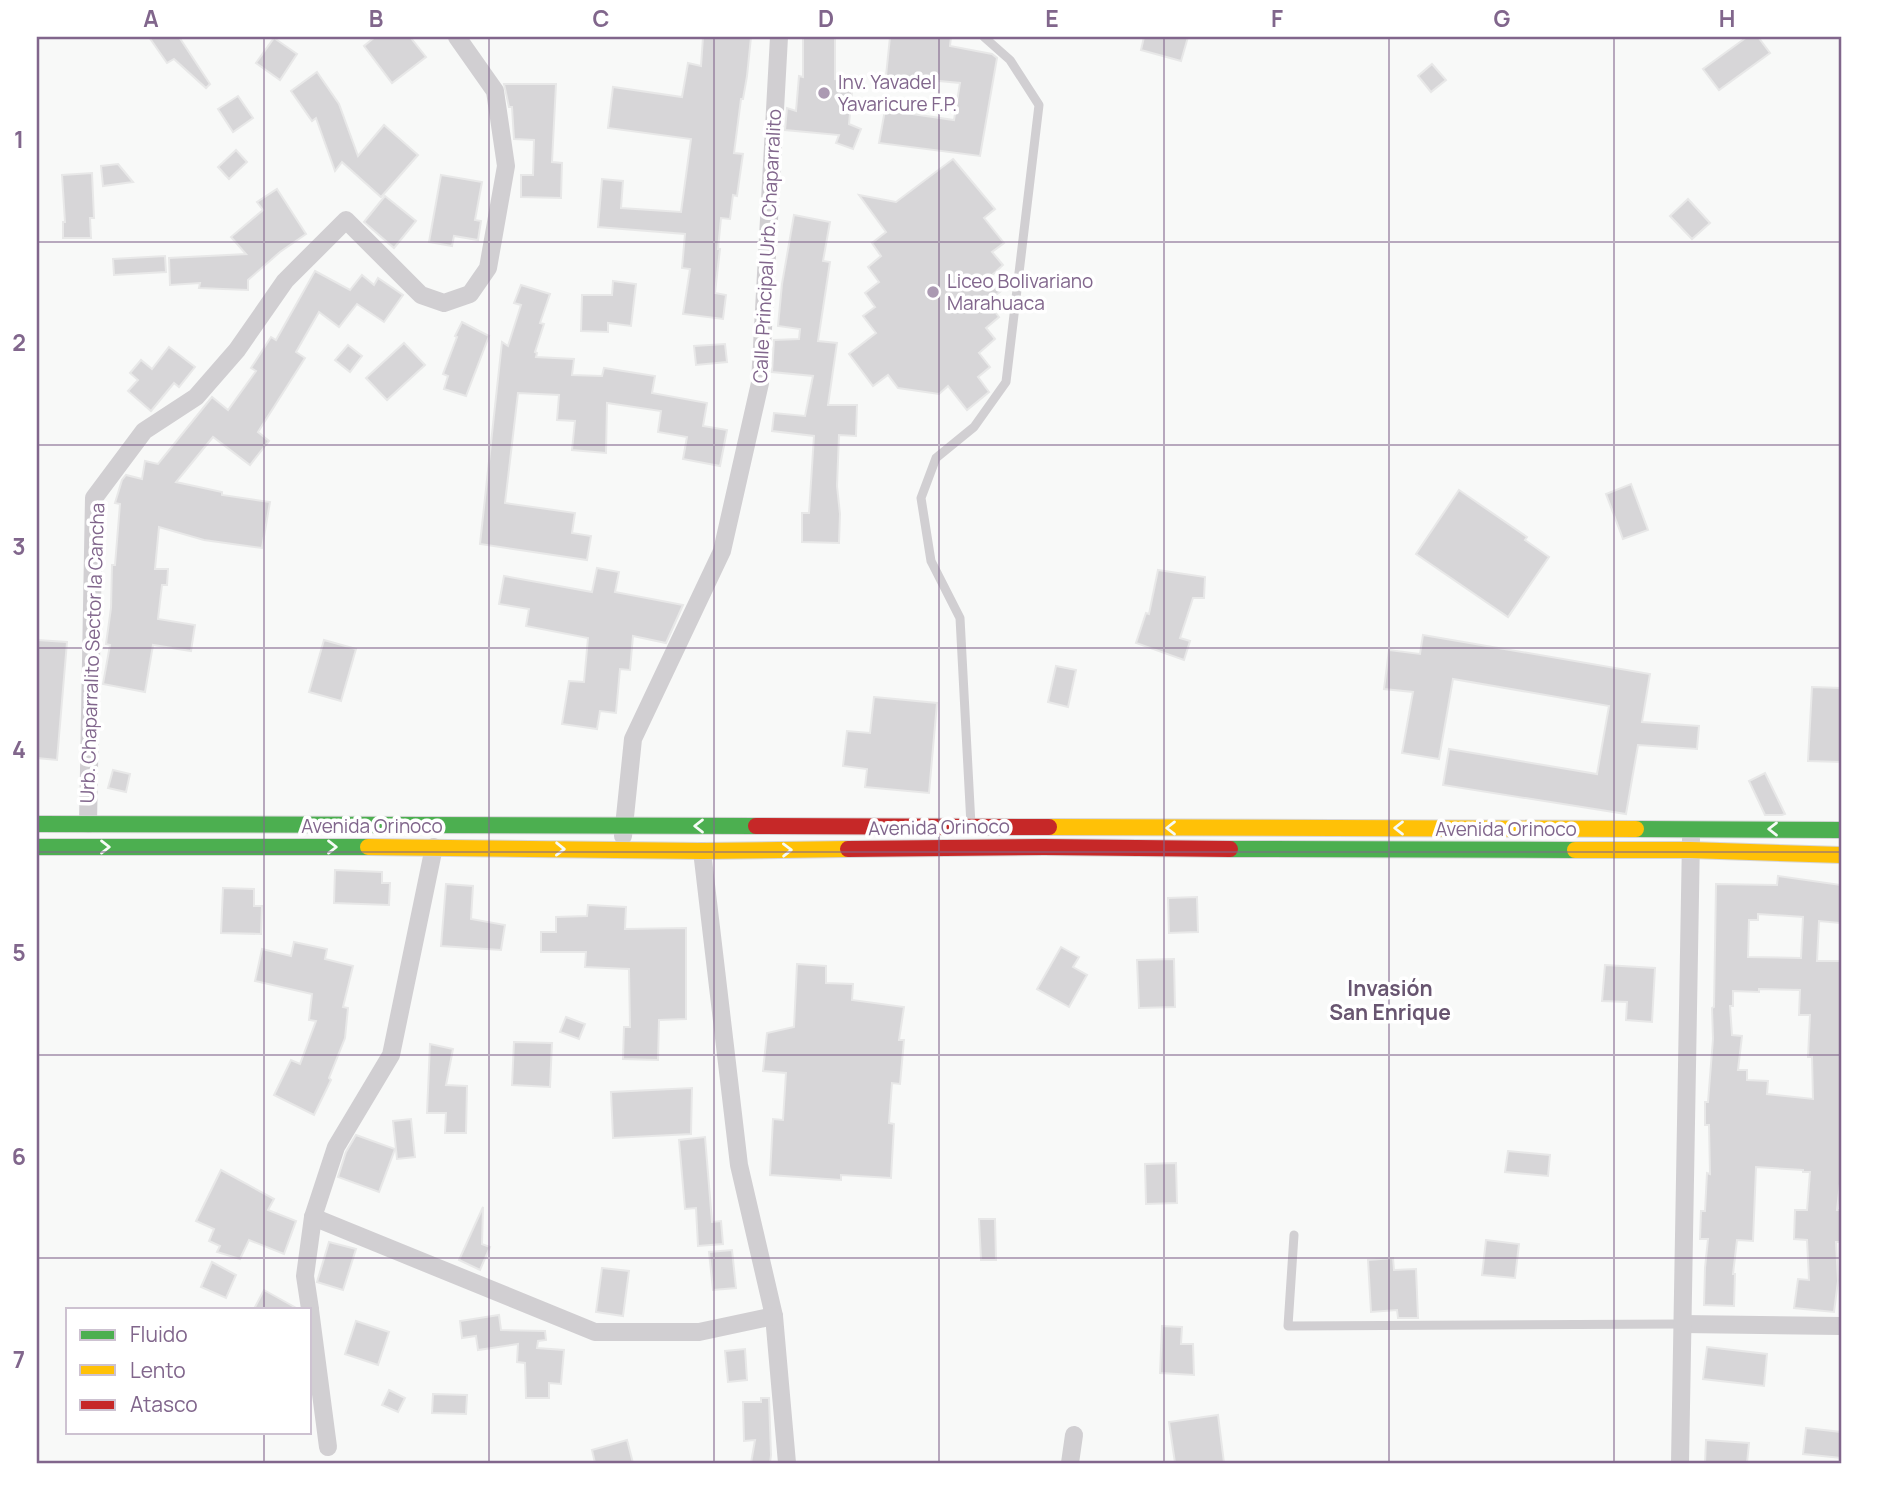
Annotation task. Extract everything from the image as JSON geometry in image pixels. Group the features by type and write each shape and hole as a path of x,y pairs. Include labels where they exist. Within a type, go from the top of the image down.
{"street":[{"name":"Urb. Chaparralito Sector la Cancha","path":"88,824 94,498 144,431 196,397 237,350 285,281 346,220 421,295 444,303 470,294 488,268 506,166 495,91 457,37"},
{"name":"Calle Principal Urb. Chaparralito","path":"623,850 623,826 633,739 722,551 760,383 779,37"},
{"name":"Avenida Orinoco","path":"37,824 1841,830"},
{"path":"1680,1463 1691,829"},
{"name":"Avenida Orinoco","path":"37,847 702,850 1044,847 1690,850 1841,855"},
{"path":"310,1308 305,1276 313,1217 336,1147 391,1055 434,847"},
{"path":"702,850 739,1165 774,1316 787,1463"},
{"path":"313,1217 595,1332 699,1332 774,1316"},
{"path":"1682,1324 1841,1326"},
{"path":"312,1325 328,1447"},
{"path":"1070,1463 1074,1435"}],"lane":[{"path":"971,827 960,618 931,561 921,498 936,458 975,427 1006,382 1039,105 1010,60 984,37"},
{"path":"1294,1236 1288,1326 1682,1324"}],"building":[{"path":"149,37 179,37 210,84 206,88 174,59 167,63"},
{"path":"375,37 410,37 426,57 392,83 364,46"},
{"path":"703,37 751,37 734,153 743,154 737,196 733,195 730,219 721,218 715,293 726,295 723,319 683,314 690,269 682,268 685,234 598,227 602,179 623,181 621,208 681,212 691,139 608,128 613,87 682,97 688,63 701,66"},
{"path":"803,37 835,37 835,79 853,81 849,124 861,129 853,149 836,143 839,135 785,130 787,108 796,111 799,76 803,77"},
{"path":"890,37 951,37 950,46 992,54 997,58 980,156 879,143 885,110 954,120 960,83 886,76"},
{"path":"1144,37 1188,37 1181,61 1141,50"},
{"path":"1747,37 1758,37 1770,53 1719,90 1703,69"},
{"path":"274,38 297,54 280,80 256,63"},
{"path":"1432,64 1446,80 1431,92 1418,76"},
{"path":"317,72 339,104 358,156 384,125 418,155 381,197 342,162 335,171 316,118 312,121 291,91"},
{"path":"504,84 556,84 552,162 562,163 561,198 521,197 521,175 533,175 534,140 514,139 512,107 509,107"},
{"path":"238,96 253,118 233,132 218,109"},
{"path":"236,150 247,162 229,179 218,167"},
{"name":"Liceo Bolivariano Marahuaca","path":"953,159 995,209 984,218 1004,243 992,252 1003,265 990,277 1001,291 987,302 999,317 986,328 995,339 979,353 990,367 978,377 989,392 967,410 948,386 939,394 898,388 888,375 873,386 849,354 876,333 863,316 875,307 865,293 879,282 868,267 881,256 872,243 886,232 859,195 896,202"},
{"path":"118,164 133,182 103,186 101,166"},
{"path":"92,173 94,218 90,218 91,238 63,238 65,222 62,175"},
{"path":"441,175 482,182 475,220 481,221 478,240 454,236 452,246 429,242"},
{"path":"277,189 306,234 248,280 248,290 199,288 200,283 170,285 169,258 246,254 231,237 263,210 257,202"},
{"path":"385,196 416,221 394,248 364,222"},
{"path":"1688,199 1710,223 1692,239 1670,216"},
{"path":"794,215 830,222 823,261 830,262 818,341 837,343 828,405 857,405 856,436 839,435 839,543 802,542 802,513 809,513 814,436 772,431 774,413 805,416 813,376 772,372 774,340 799,339 800,329 778,326"},
{"path":"165,256 166,272 114,275 113,259"},
{"path":"315,271 350,290 362,275 374,285 378,278 403,295 384,322 357,304 339,327 319,312 296,352 305,358 258,432 269,441 250,465 213,437 176,482 222,492 222,495 270,502 262,548 204,540 159,527 155,569 168,569 167,585 162,585 158,619 195,625 191,651 153,645 145,692 103,684 110,645 106,644 120,504 115,503 122,480 126,475 142,479 145,461 158,464 212,397 228,410 256,371 251,368 271,337 276,340"},
{"path":"613,281 636,284 631,326 608,323 608,332 581,331 582,295 612,295"},
{"path":"521,285 550,294 540,323 544,324 535,352 536,357 574,359 572,375 602,376 604,368 655,376 652,393 707,403 703,426 727,430 720,466 683,459 687,437 658,432 661,411 607,403 606,453 572,450 575,421 557,420 559,395 518,393 505,503 575,513 572,533 591,536 587,560 480,544 502,342 508,346 521,305 514,303"},
{"path":"462,322 489,336 466,396 444,389 448,376 443,374"},
{"path":"404,343 425,365 387,400 366,378"},
{"path":"725,344 727,362 696,365 694,346"},
{"path":"348,345 362,356 350,372 335,360"},
{"path":"169,347 195,367 179,387 174,383 151,411 128,391 138,380 130,373 141,360 152,369"},
{"path":"1631,484 1648,530 1623,539 1606,494"},
{"path":"1459,490 1527,537 1525,540 1549,557 1508,617 1416,554"},
{"path":"597,568 619,572 615,592 683,605 666,643 633,636 630,670 620,669 616,713 600,711 597,729 562,724 569,681 584,682 588,638 526,626 529,609 499,604 504,576 592,592"},
{"path":"1158,570 1205,577 1204,598 1193,598 1180,638 1190,641 1184,660 1136,643 1146,613 1149,614"},
{"path":"1423,635 1650,674 1642,722 1699,726 1697,749 1638,745 1626,814 1443,785 1449,749 1597,774 1609,706 1453,679 1439,759 1402,753 1413,692 1384,689 1389,650 1420,654"},
{"path":"37,640 67,642 57,760 37,758"},
{"path":"324,640 356,649 341,701 309,692"},
{"path":"1056,666 1076,670 1068,707 1048,702"},
{"path":"1812,687 1841,688 1841,762 1808,761"},
{"path":"874,697 937,703 929,793 865,787 867,769 843,766 847,731 870,733"},
{"path":"113,770 130,774 126,792 108,788"},
{"path":"1765,773 1785,814 1765,815 1749,781"},
{"path":"335,870 382,872 382,883 390,883 389,905 334,903"},
{"path":"1778,876 1841,885 1840,923 1819,921 1817,961 1841,961 1841,1174 1837,1210 1841,1210 1841,1242 1836,1242 1838,1281 1834,1312 1794,1308 1798,1279 1809,1280 1807,1240 1794,1239 1795,1210 1807,1210 1810,1172 1756,1167 1753,1241 1737,1240 1733,1274 1734,1306 1704,1305 1708,1239 1700,1239 1701,1211 1705,1211 1707,1173 1710,1174 1709,1125 1705,1125 1705,1102 1708,1102 1713,1039 1716,884 1777,885","holes":["1758,914 1803,917 1801,958 1748,957 1749,920 1758,920","1759,989 1800,990 1799,1015 1810,1015 1808,1057 1812,1057 1813,1099 1767,1094 1768,1081 1747,1080 1747,1070 1738,1070 1742,1036 1732,1035 1730,1006 1733,1006 1733,991 1759,992"]},
{"path":"446,884 473,886 471,919 505,925 501,950 441,946"},
{"path":"223,888 254,889 254,906 262,906 261,934 221,933"},
{"path":"1197,897 1198,932 1169,933 1168,898"},
{"path":"588,905 626,907 625,929 686,928 686,1019 659,1020 658,1060 623,1059 624,1027 630,1027 629,969 585,967 586,952 541,952 541,932 556,932 556,917 587,916"},
{"path":"294,942 327,949 325,959 353,966 343,1007 348,1008 345,1038 329,1078 331,1080 314,1115 274,1095 291,1060 300,1064 316,1021 309,1020 312,994 255,981 262,949 291,956"},
{"path":"1061,947 1079,957 1073,967 1087,975 1069,1007 1037,989"},
{"path":"1174,959 1175,1007 1139,1008 1137,960"},
{"path":"797,964 826,966 826,983 853,984 852,1000 904,1007 899,1040 904,1040 900,1084 892,1083 889,1123 894,1124 891,1178 841,1175 841,1180 770,1175 773,1119 783,1120 786,1073 763,1071 767,1033 794,1027"},
{"path":"1605,965 1655,968 1652,1022 1626,1020 1627,1002 1602,1001"},
{"path":"566,1017 585,1024 579,1039 560,1032"},
{"path":"514,1042 552,1043 550,1087 512,1085"},
{"path":"430,1044 453,1049 446,1085 467,1086 466,1133 445,1133 446,1113 427,1113"},
{"path":"692,1088 691,1134 613,1138 611,1092"},
{"path":"411,1119 415,1157 397,1159 393,1121"},
{"path":"356,1135 395,1149 379,1192 338,1177 346,1152"},
{"path":"705,1137 712,1222 721,1221 723,1244 698,1246 696,1208 685,1209 679,1140"},
{"path":"1508,1151 1550,1155 1548,1176 1505,1172"},
{"path":"1176,1163 1177,1203 1146,1204 1145,1164"},
{"path":"221,1170 274,1199 268,1210 296,1221 284,1254 249,1240 240,1259 217,1252 220,1246 209,1241 214,1229 196,1221"},
{"path":"483,1207 482,1244 490,1247 480,1270 459,1260"},
{"path":"979,1219 995,1219 996,1260 981,1260"},
{"path":"1486,1240 1519,1244 1515,1278 1482,1275"},
{"path":"329,1242 356,1249 343,1290 317,1282"},
{"path":"732,1250 736,1288 713,1290 709,1252"},
{"path":"1393,1258 1394,1270 1416,1269 1418,1318 1398,1318 1397,1310 1371,1312 1368,1260"},
{"path":"212,1262 236,1275 226,1298 201,1287"},
{"path":"602,1268 629,1271 623,1316 596,1312"},
{"path":"264,1290 296,1308 255,1308"},
{"path":"499,1315 501,1330 545,1331 546,1340 538,1341 537,1348 564,1350 561,1384 549,1383 549,1398 526,1398 525,1363 517,1362 518,1344 478,1350 476,1336 462,1338 460,1321"},
{"path":"356,1321 389,1332 378,1365 345,1354"},
{"path":"1162,1326 1182,1327 1181,1344 1193,1344 1194,1375 1160,1373"},
{"path":"1707,1347 1767,1354 1764,1386 1703,1379"},
{"path":"745,1349 747,1380 728,1382 725,1351"},
{"path":"389,1390 405,1398 398,1412 382,1405"},
{"path":"433,1394 467,1395 466,1414 432,1413"},
{"path":"761,1398 769,1398 770,1463 751,1463 755,1440 744,1441 743,1402 761,1402"},
{"path":"1218,1415 1224,1463 1175,1463 1169,1422"},
{"path":"1806,1428 1841,1432 1841,1458 1803,1454"},
{"path":"627,1440 633,1463 595,1463 592,1450"},
{"path":"1706,1440 1749,1443 1747,1463 1705,1463"}],"traffic: fast":[{"path":"37,824 756,826"},
{"path":"1636,829 1841,830"},
{"path":"37,847 368,847"},
{"path":"1230,849 1575,850"}],"traffic: slow":[{"path":"1049,827 1636,829"},
{"path":"368,847 702,851 848,849"},
{"path":"1575,850 1690,850 1841,855"}],"traffic: jam":[{"path":"756,826 1049,827"},
{"path":"848,849 1230,849"}],"place":[{"name":"Inv. Yavadel Yavaricure F.P.","path":"824,93"},
{"name":"Liceo Bolivariano Marahuaca","path":"933,292"}],"district":[{"name":"Invasión San Enrique","path":"1390,1001"}]}
